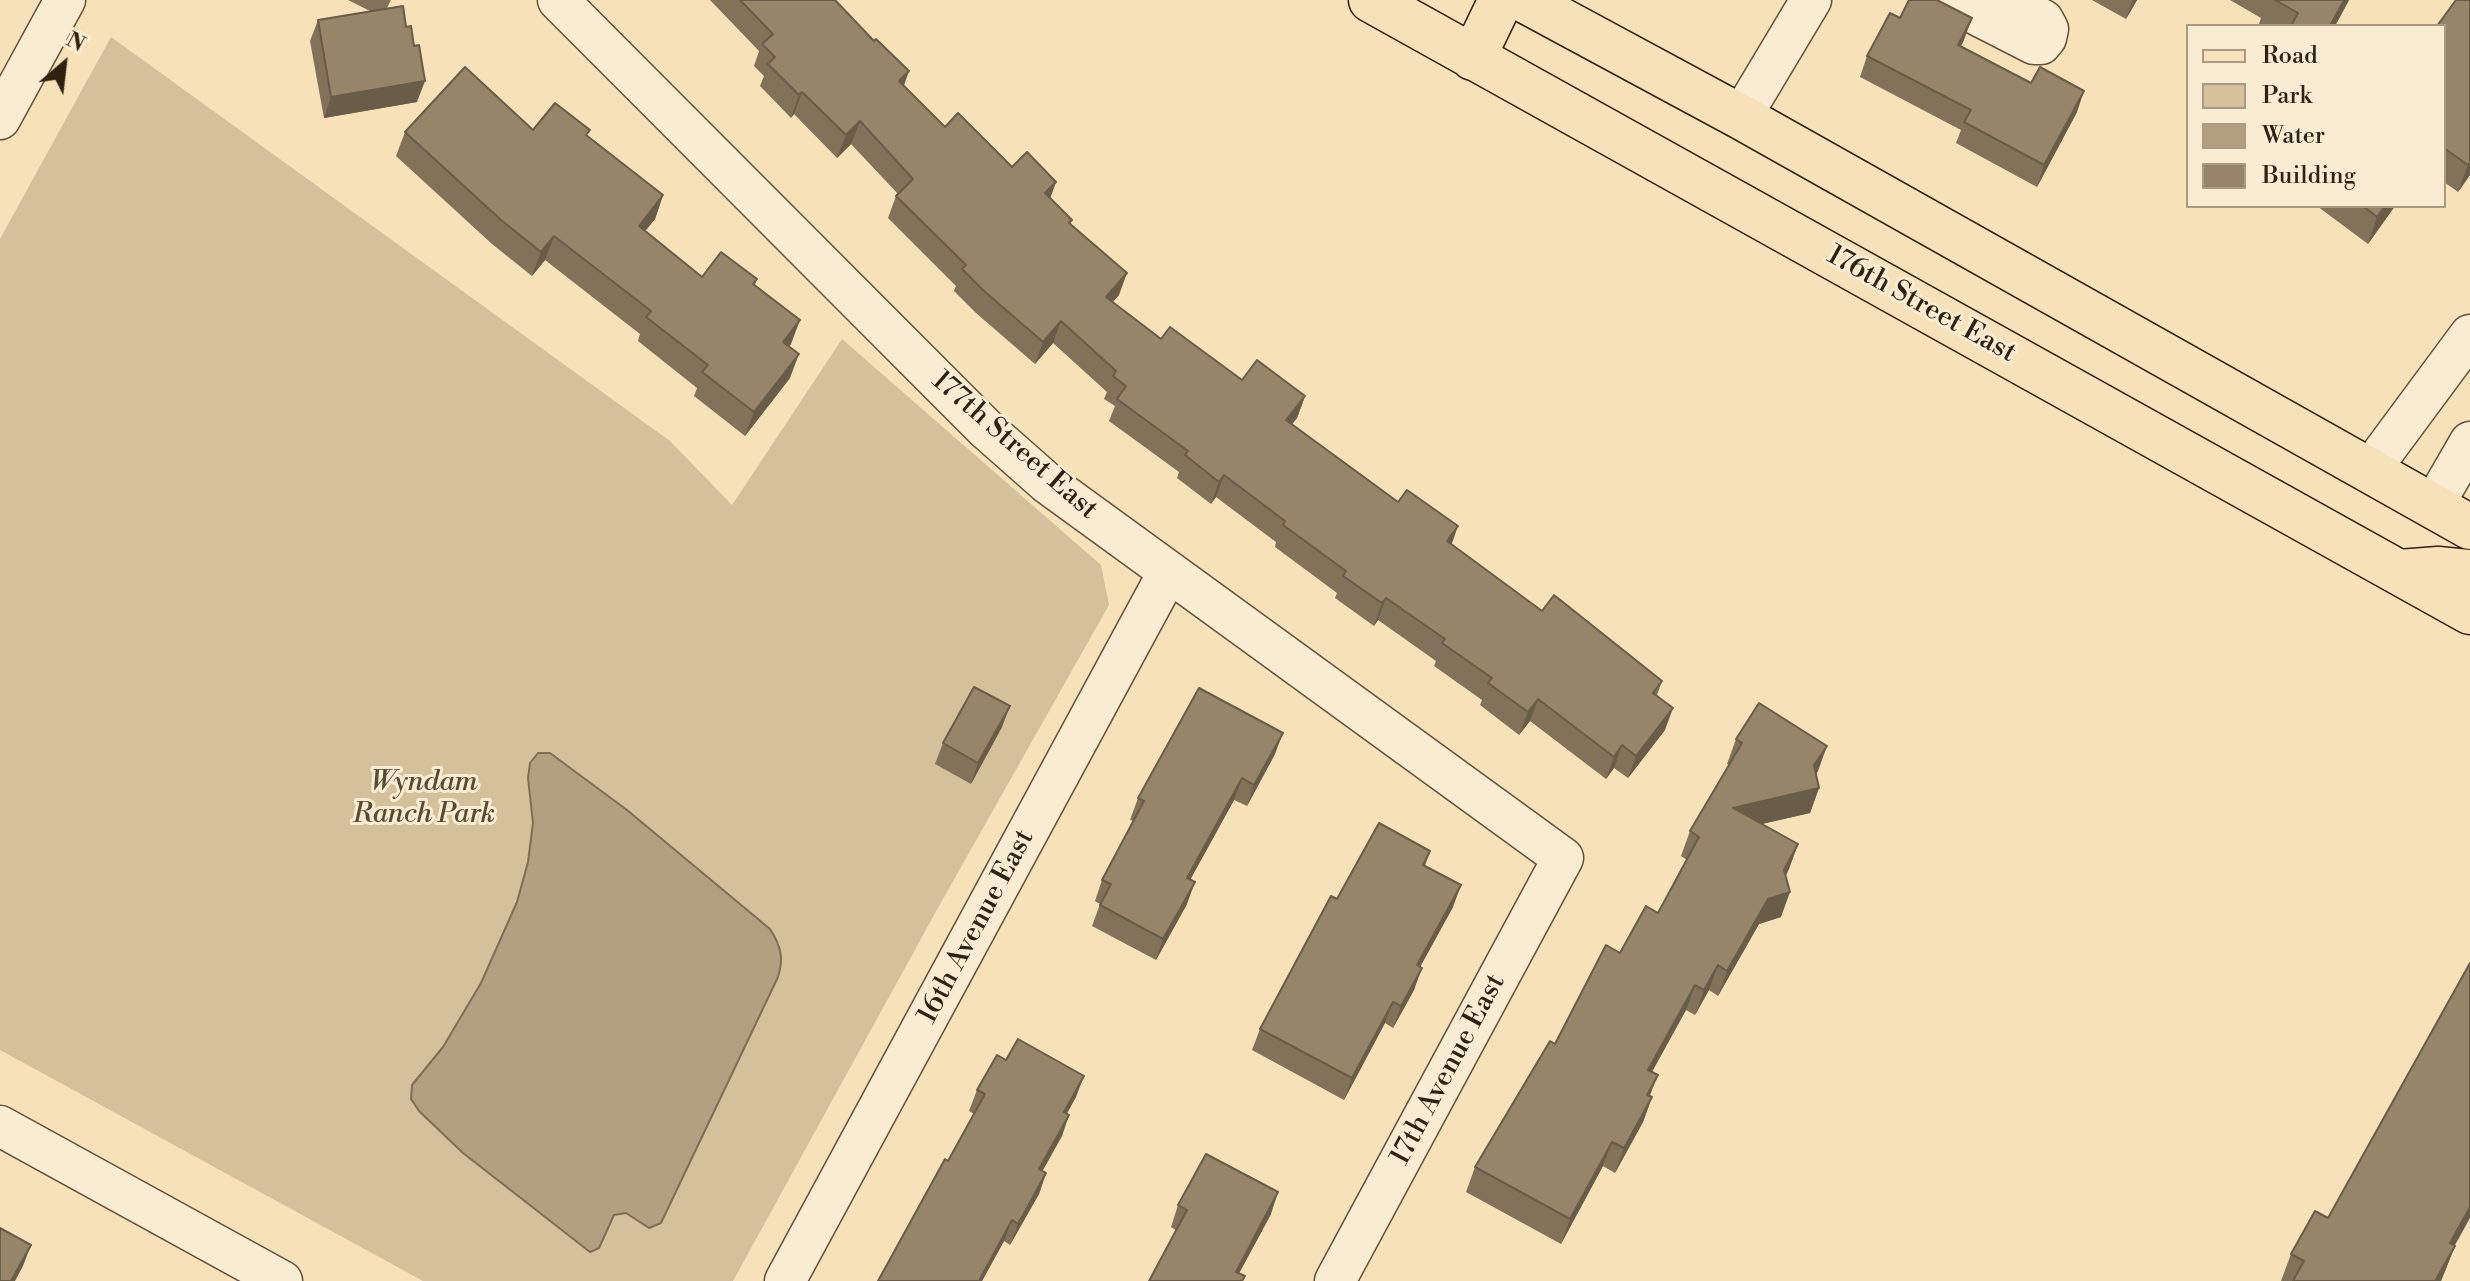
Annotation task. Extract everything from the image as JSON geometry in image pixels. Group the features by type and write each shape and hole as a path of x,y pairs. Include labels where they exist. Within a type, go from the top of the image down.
{"main road":[{"name":"176th Street East","path":"1371,0 2470,612"},
{"path":"1473,58 1501,0"},
{"path":"1524,0 1741,117 2452,516"},
{"path":"2399,572 2438,569 2470,572"}],"street":[{"path":"0,119 65,0"},
{"name":"177th Street East","path":"558,0 987,430 1047,483 1563,858"},
{"path":"1741,117 1811,0"},
{"path":"1948,0 2034,44 2041,44 2048,29 2043,20 2005,0"},
{"path":"2370,470 2470,335"},
{"path":"2452,516 2470,442"},
{"name":"16th Avenue East","path":"785,1281 1168,573"},
{"name":"17th Avenue East","path":"1335,1281 1563,858"},
{"path":"0,1126 282,1281"}],"green space":[{"name":"Wyndam Ranch Park","path":"111,37 670,441 732,505 842,339 1101,565 1109,605 733,1281 423,1281 0,1050 0,239"}],"water":[{"path":"538,753 550,753 627,810 770,929 781,958 778,977 661,1223 649,1228 626,1213 614,1215 599,1248 590,1252 463,1153 419,1111 411,1099 412,1085 443,1047 481,983 517,902 528,862 533,823 528,778 530,763"}],"building":[{"path":"740,0 835,0 874,41 876,39 909,71 899,81 945,127 958,113 1012,167 1027,152 1056,182 1045,193 1072,220 1069,223 1127,273 1106,297 1161,339 1170,327 1242,380 1257,360 1305,396 1286,420 1398,502 1407,490 1458,526 1447,541 1542,611 1554,595 1662,681 1653,693 1673,708 1636,756 1622,745 1614,757 1538,699 1528,712 1488,683 1492,678 1442,643 1445,639 1386,598 1382,603 1343,576 1346,571 1283,525 1285,521 1224,475 1219,482 1185,455 1188,451 1117,399 1126,386 1113,376 1116,371 1061,321 1043,342 984,291 962,269 966,265 896,196 913,179 860,121 846,135 768,64 775,57 762,44 773,34"},
{"path":"1909,0 1937,0 1972,18 1958,45 2031,83 2040,67 2084,91 2044,165 1964,122 1971,110 1867,56 1890,13 1900,18"},
{"path":"2275,0 2344,0 2331,24 2292,24 2298,13"},
{"path":"2456,0 2470,0 2468,165 2446,149 2446,24 2438,24"},
{"path":"403,6 406,27 411,26 414,46 419,45 425,81 331,97 318,20"},
{"path":"465,67 533,130 555,103 590,130 586,135 663,195 639,226 702,277 721,252 757,279 753,284 800,320 783,342 799,354 754,412 702,372 708,365 646,317 651,311 554,236 541,252 501,220 405,132"},
{"path":"2366,208 2384,208 2377,217"},
{"path":"974,687 1010,706 978,763 943,743"},
{"path":"1199,688 1283,733 1254,785 1242,778 1187,878 1195,882 1163,939 1100,905 1111,884 1102,880 1144,801 1138,798"},
{"path":"1759,703 1827,746 1814,765 1819,788 1733,808 1798,844 1784,870 1790,892 1768,899 1727,971 1718,965 1704,990 1695,985 1648,1070 1658,1075 1647,1095 1652,1097 1624,1148 1612,1142 1570,1219 1475,1167 1550,1041 1555,1044 1606,945 1620,953 1646,906 1658,913 1699,837 1690,831 1742,743 1736,739"},
{"path":"1379,823 1430,851 1423,865 1461,885 1417,965 1422,968 1401,1006 1393,1002 1352,1078 1260,1029 1331,896 1337,899"},
{"path":"2470,963 2470,1207 2450,1243 2455,1246 2435,1281 2293,1281 2304,1261 2291,1254 2315,1211 2328,1218"},
{"path":"1018,1039 1084,1076 1064,1112 1069,1115 1039,1169 1046,1173 1018,1224 1012,1220 979,1281 878,1281 945,1159 948,1161 985,1094 977,1090 997,1055 1006,1060"},
{"path":"1206,1154 1278,1192 1236,1272 1245,1276 1242,1281 1149,1281 1187,1210 1178,1205"},
{"path":"0,1228 31,1245 11,1281 0,1281"}]}
